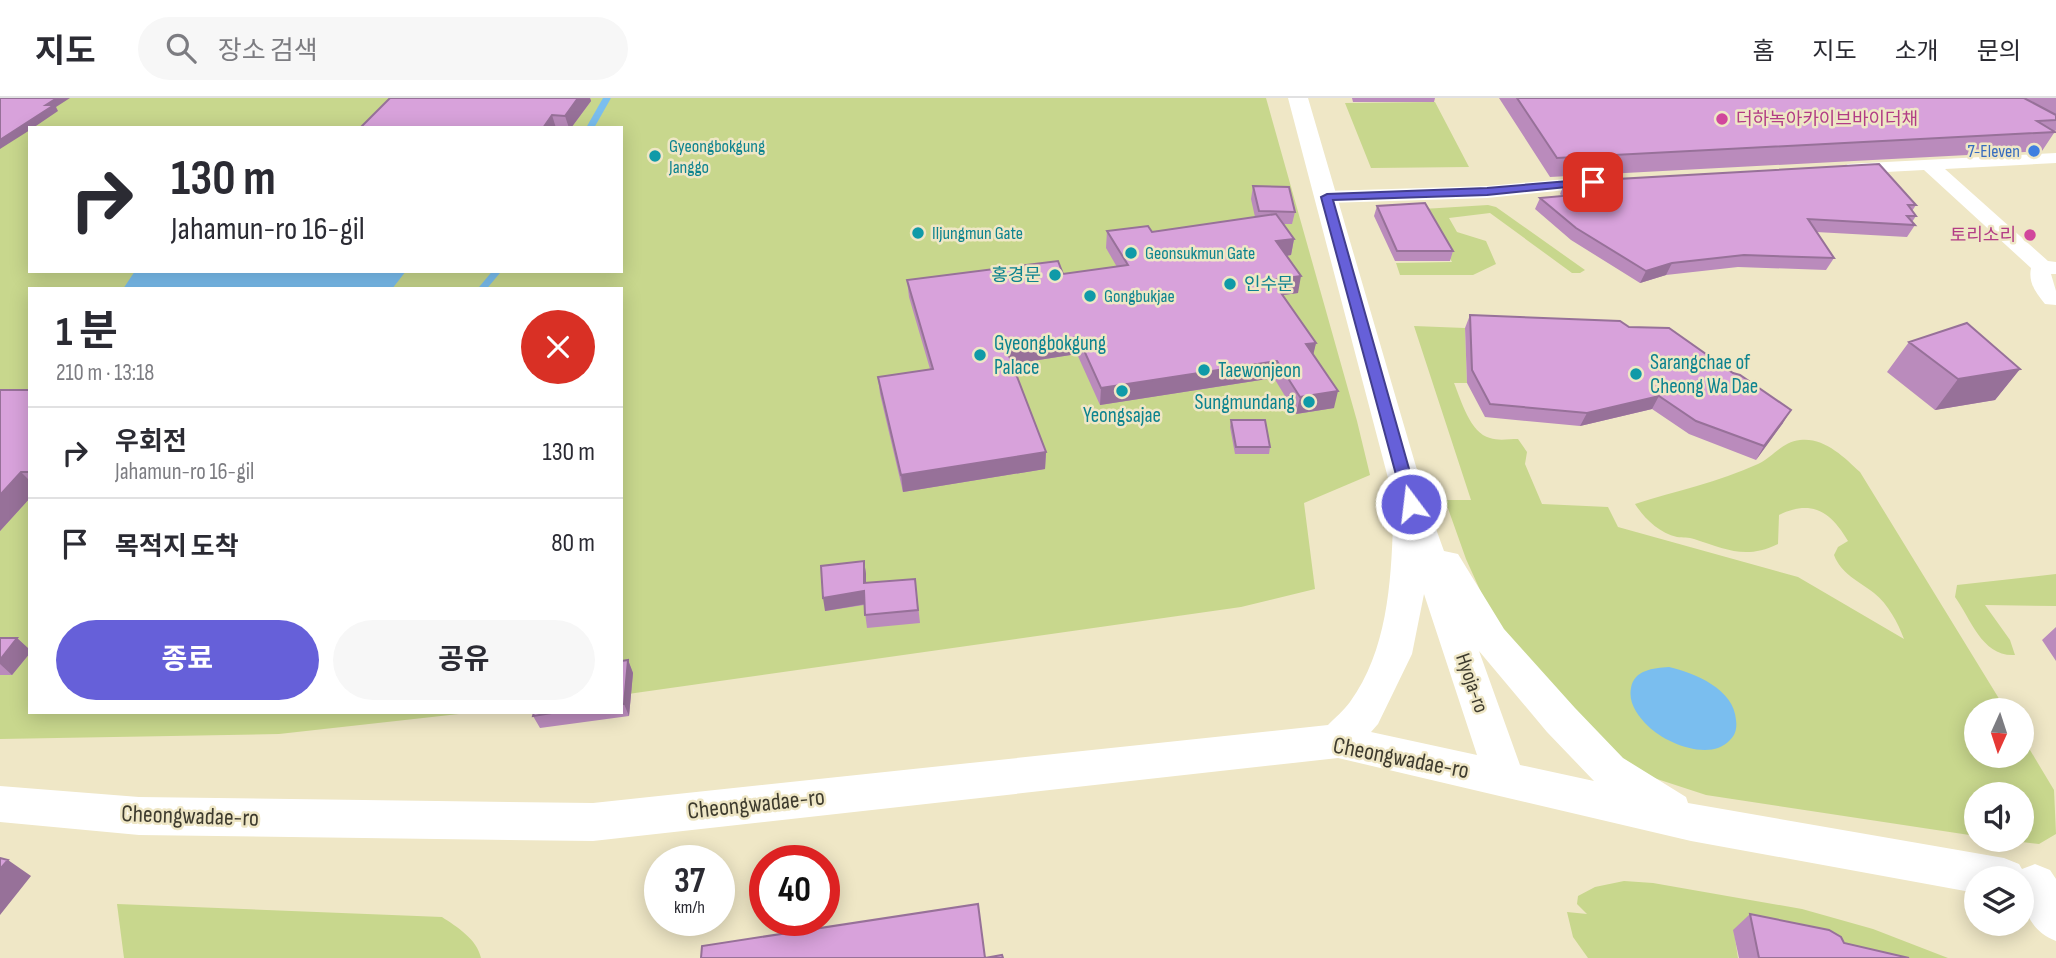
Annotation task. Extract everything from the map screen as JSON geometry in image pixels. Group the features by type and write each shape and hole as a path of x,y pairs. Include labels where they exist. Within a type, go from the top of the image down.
{"street":[{"name":"Hyoja-ro","path":"1298,98 1411,504 1505,780"},
{"path":"1828,170 2056,158"},
{"path":"1928,164 2049,267 2039,274 2042,286 2052,300"},
{"path":"1327,197 1487,192 1620,181"},
{"path":"1338,741 1364,713 1394,654 1408,586 1411,504"},
{"path":"1411,504 1491,639 1524,678 1609,770 1691,822"},
{"name":"Cheongwadae-ro","path":"0,804 139,816 593,822 1338,741 1505,780"},
{"path":"1505,780 1691,822 2035,890"}],"green space":[{"name":"Gyeongbokgung Palace","path":"0,98 1266,98 1370,475 1304,503 1315,589 1241,607 623,695 623,287 28,287 28,714 459,714 279,734 0,739"},
{"path":"1435,102 1469,167 1371,168 1345,103"},
{"path":"1488,205 1496,207 1585,270 1572,273 1490,213 1449,218 1457,232 1486,241 1496,264 1473,275 1400,275 1396,263 1452,262 1423,209"},
{"path":"1414,326 1465,328 1467,383 1454,383 1463,407 1483,435 1496,439 1518,439 1527,452 1525,464 1542,504 1608,507 1618,527 1798,577 1904,639 1896,620 1884,603 1837,562 1834,555 1838,547 1848,541 1835,522 1820,511 1801,508 1779,515 1778,544 1745,552 1670,535 1653,524 1635,504 1743,470 1794,441 1809,440 1825,445 1860,472 1999,698 1964,698 1964,768 2034,768 2034,757 2054,790 2056,834 2039,844 2034,843 2034,782 1964,782 1964,834 1706,795 1654,778 1604,749 1499,632 1466,559 1445,500 1471,500"},
{"path":"2056,574 2056,606 1985,605 2010,640 2015,655 1994,650 1986,643 1972,626 1955,597 1957,585"},
{"path":"1624,881 1653,883 1802,909 1873,929 1948,958 1834,958 1734,931 1738,958 1588,958 1573,937 1567,912 1587,914 1577,904 1578,896 1595,887"},
{"path":"117,904 442,917 471,939 481,958 124,958"}],"water":[{"path":"134,273 404,273 394,287 124,287"},
{"path":"1669,667 1701,678 1721,691 1734,709 1736,728 1732,738 1711,749 1688,748 1656,732 1637,714 1630,694 1636,677 1651,669"}],"building":[{"path":"0,98 57,98 46,105 54,105 0,140"},
{"path":"390,98 578,98 565,116 552,115 544,126 362,126"},
{"path":"1517,98 2024,98 2056,115 2056,120 2037,121 2055,132 1557,158"},
{"path":"1879,164 1916,205 1908,205 1916,216 1907,216 1915,225 1808,219 1834,258 1744,255 1672,263 1646,271 1576,228 1540,198 1574,195 1565,182"},
{"path":"1253,186 1289,187 1295,212 1259,211"},
{"path":"1425,203 1453,251 1397,251 1377,206"},
{"path":"1276,214 1294,239 1276,241 1301,276 1272,280 1316,343 1306,344 1338,391 1300,397 1277,361 1101,388 1078,337 1006,348 1046,452 901,475 878,377 933,369 907,280 1058,261 1063,274 1128,265 1107,231 1148,226 1152,232"},
{"name":"Sarangchae of Cheong Wa Dae","path":"1470,315 1620,321 1629,327 1669,328 1791,410 1764,446 1696,421 1659,396 1587,413 1490,404 1472,370"},
{"path":"1967,323 2020,369 1958,379 1909,342"},
{"path":"0,390 28,390 28,472 21,472 0,495"},
{"path":"1231,420 1265,420 1270,447 1236,447"},
{"path":"864,561 864,583 915,579 918,610 865,615 864,591 823,598 821,566"},
{"path":"0,638 17,638 0,660"},
{"path":"628,660 624,704 623,704 623,661"},
{"path":"0,858 8,860 0,869"},
{"path":"978,904 985,958 701,958 702,946 768,936 840,936 840,925"},
{"path":"1750,914 1829,930 1841,937 1844,943 1909,958 1759,958"}],"waterway":[{"path":"591,126 607,98"},
{"path":"484,287 495,273"}],"place":[{"name":"더하녹아카이브바이더채","path":"1722,119"},
{"name":"7-Eleven","path":"2034,151"},
{"name":"Gyeongbokgung Janggo","path":"655,156"},
{"name":"Iljungmun Gate","path":"918,233"},
{"name":"토리소리","path":"2030,235"},
{"name":"Geonsukmun Gate","path":"1131,253"},
{"name":"홍경문","path":"1055,275"},
{"name":"인수문","path":"1230,284"},
{"name":"Gongbukjae","path":"1090,296"},
{"name":"Gyeongbokgung Palace","path":"980,355"},
{"name":"Taewonjeon","path":"1204,370"},
{"name":"Sarangchae of Cheong Wa Dae","path":"1636,374"},
{"name":"Yeongsajae","path":"1122,391"},
{"name":"Sungmundang","path":"1309,402"}],"route":[{"path":"1411,504 1327,197 1487,192 1593,182"}]}
